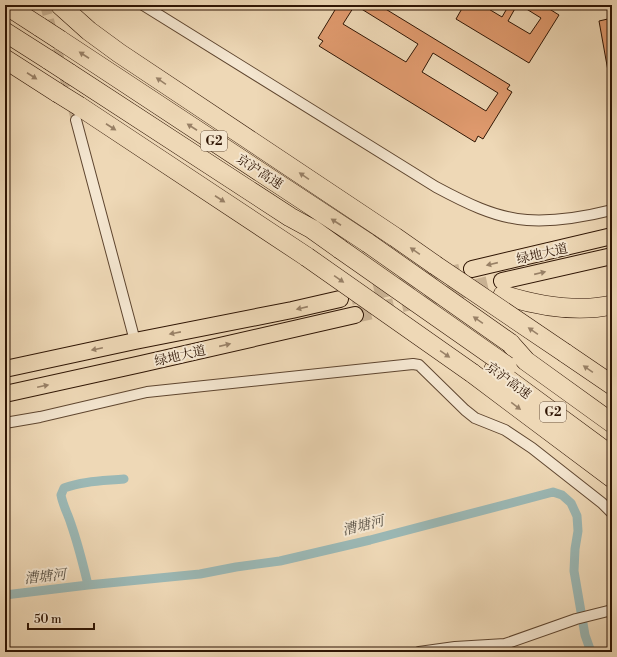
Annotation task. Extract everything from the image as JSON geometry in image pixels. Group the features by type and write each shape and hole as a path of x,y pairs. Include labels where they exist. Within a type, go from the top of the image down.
{"highway":[{"name":"京沪高速","path":"6,5 368,243 510,342 612,423"},
{"path":"60,5 89,32 119,53 395,237 612,385"},
{"name":"京沪高速","path":"5,32 290,217 312,229 335,250 500,367 612,441"},
{"path":"5,59 58,93 77,113 307,257 472,374 612,478"},
{"path":"435,265 465,280 496,292 530,302 548,306 587,309 612,306"},
{"name":"京沪高速","path":"533,360 612,408"},
{"name":"京沪高速","path":"500,367 612,456"}],"main road":[{"name":"绿地大道","path":"472,269 612,236"},
{"name":"绿地大道","path":"502,281 612,256"},
{"name":"绿地大道","path":"5,369 340,299"},
{"name":"绿地大道","path":"5,394 356,315"}],"street":[{"path":"143,5 436,187 482,209 502,216 526,220 558,220 612,210"},
{"path":"77,113 135,341"},
{"path":"5,423 40,417 147,392 413,364 419,366 464,410 475,418 505,430 532,448 602,503 612,513"},
{"path":"419,652 455,647 505,644 576,619 612,610"}],"building":[{"path":"338,5 355,5 379,5 510,85 507,89 512,92 483,139 478,136 475,142 319,46 323,41 318,38","holes":["355,5 418,44 406,62 343,24","433,53 498,93 486,111 422,72"]},
{"path":"464,5 482,5 502,17 509,5 517,5 508,21 530,34 541,18 520,5 543,5 559,15 529,63 456,19"},
{"path":"612,18 612,70 608,71 599,21"}],"waterway":[{"path":"88,585 76,539 61,495 64,488 78,484 124,479"},
{"name":"漕塘河","path":"5,595 200,574 280,561 370,540 553,492 562,495 571,503 577,516 578,531 574,571 585,635 591,652"}],"tunnel":[{"path":"45,5 76,120"},
{"path":"351,297 472,269"},
{"path":"355,315 502,281"}]}
